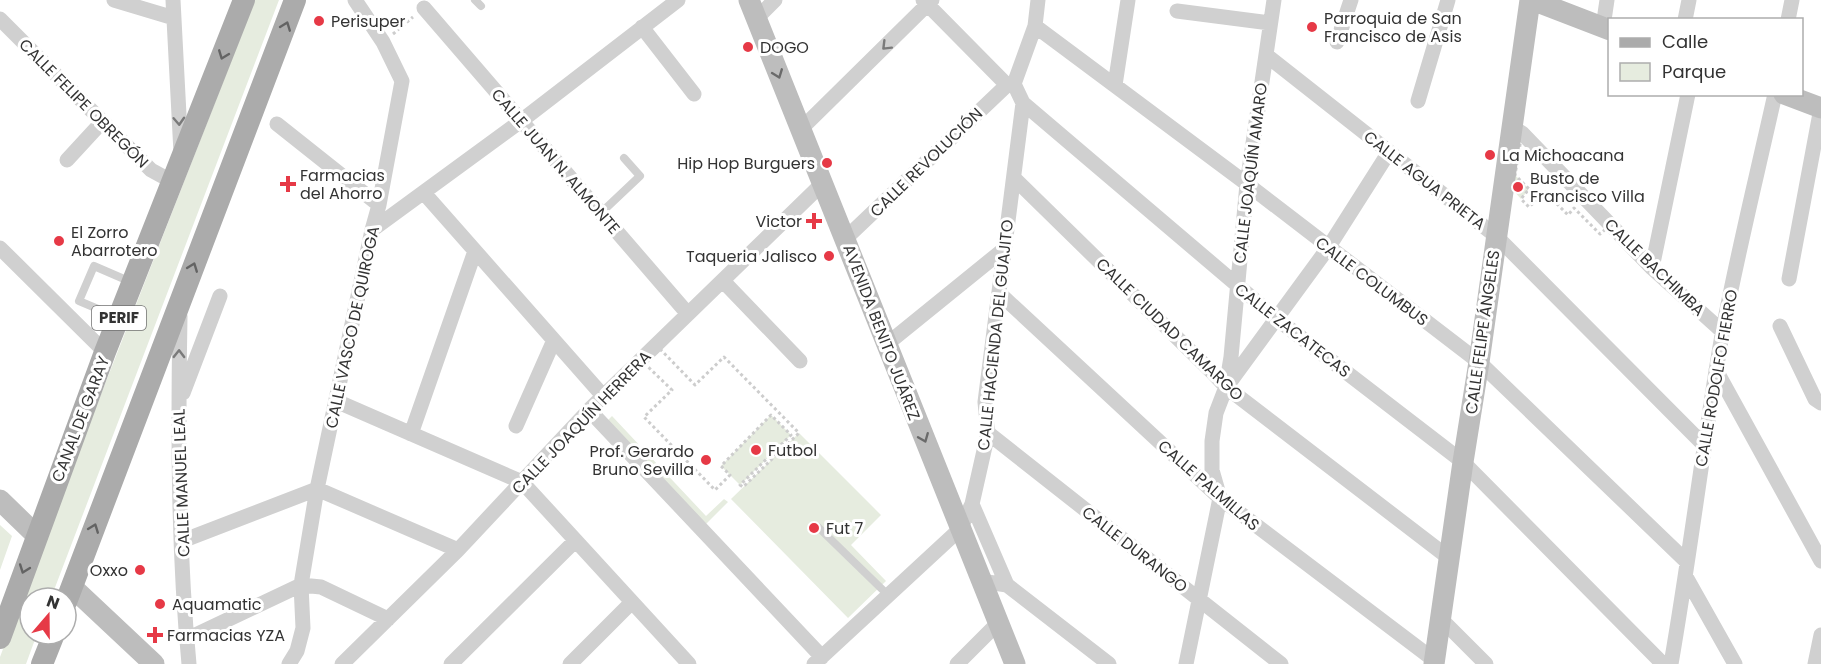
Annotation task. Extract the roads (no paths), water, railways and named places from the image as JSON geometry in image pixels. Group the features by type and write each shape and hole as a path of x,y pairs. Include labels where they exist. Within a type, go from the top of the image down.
{"main road":[{"name":"CANAL DE GARAY","path":"2,624 36,535 98,345 119,317 244,0"},
{"name":"PERIF","path":"72,586 296,0"},
{"path":"42,664 49,646"}],"street":[{"path":"114,0 174,18"},
{"path":"173,0 177,172"},
{"name":"CALLE VASCO DE QUIROGA","path":"289,664 297,651 303,628 301,585 317,489 379,205 402,81 383,42 355,0"},
{"path":"372,230 521,121 678,0"},
{"path":"753,9 775,0"},
{"path":"1011,85 1035,26 1038,0"},
{"path":"1115,85 1128,0"},
{"name":"CALLE JOAQUÍN AMARO","path":"1186,664 1220,498 1212,470 1212,441 1216,413 1226,387 1231,357 1247,184 1274,0"},
{"path":"1337,42 1351,0"},
{"path":"1418,101 1448,0"},
{"path":"1531,0 1606,29 1607,0"},
{"name":"CALLE FELIPE ÁNGELES","path":"1434,662 1531,0"},
{"path":"1685,18 1689,0"},
{"path":"1788,18 1792,0"},
{"path":"800,130 928,2"},
{"name":"CALLE ZACATECAS","path":"928,2 1011,85 1023,103 1277,319 1463,462 1663,664"},
{"name":"CALLE JUAN N. ALMONTE","path":"424,8 688,314"},
{"name":"AVENIDA BENITO JUÁREZ","path":"753,9 1015,664"},
{"path":"1177,11 1270,23"},
{"name":"CALLE FELIPE OBREGÓN","path":"0,19 151,170 177,172"},
{"name":"CALLE COLUMBUS","path":"1035,26 1247,184 1479,362 1686,570 1735,664"},
{"path":"642,27 694,94"},
{"name":"CALLE AGUA PRIETA","path":"1266,55 1496,236 1703,444"},
{"name":"CALLE REVOLUCIÓN","path":"845,239 1011,85"},
{"path":"1652,268 1688,96"},
{"name":"CALLE RODOLFO FIERRO","path":"1671,664 1716,370 1775,96"},
{"path":"1789,96 1821,108 1789,279"},
{"name":"CALLE HACIENDA DEL GUAJITO","path":"960,529 972,504 988,433 985,402 1023,103"},
{"path":"67,160 102,122"},
{"path":"277,124 379,205"},
{"name":"CALLE BACHIMBA","path":"1511,126 1522,133 1652,268 1723,332"},
{"path":"1226,387 1328,248 1389,152"},
{"name":"CALLE CIUDAD CAMARGO","path":"1014,178 1226,387 1449,558"},
{"name":"CALLE JOAQUÍN HERRERA","path":"342,664 458,550 589,410 822,183"},
{"path":"424,193 604,397"},
{"path":"0,248 98,345"},
{"path":"887,344 1003,250"},
{"path":"411,434 475,251"},
{"path":"723,281 800,361"},
{"name":"CALLE PALMILLAS","path":"999,293 1220,498 1434,662"},
{"path":"179,405 220,296"},
{"name":"CALLE MANUEL LEAL","path":"180,301 179,405 182,541 189,664"},
{"path":"1780,326 1815,399 1821,403"},
{"path":"516,426 554,340"},
{"path":"1716,370 1821,561"},
{"path":"336,401 522,482 689,664"},
{"path":"589,410 818,660 960,529"},
{"name":"CALLE DURANGO","path":"988,433 1281,664"},
{"path":"182,541 317,489 458,550"},
{"path":"0,500 36,535"},
{"path":"972,504 1007,585 1109,664"},
{"path":"451,664 575,542"},
{"path":"981,581 1007,585"},
{"path":"187,639 301,585 321,587 388,619"},
{"path":"78,601 154,664"},
{"path":"570,664 632,602"},
{"path":"1441,619 1486,664"},
{"path":"957,664 998,623"},
{"path":"1815,664 1821,635"}],"lane":[{"path":"604,210 640,176 624,158"},
{"path":"119,317 79,301 94,266 133,283"},
{"path":"818,527 889,596"}],"place":[{"name":"Perisuper","path":"319,21"},
{"name":"Parroquia de San Francisco de Asis","path":"1312,27"},
{"name":"DOGO","path":"748,47"},
{"name":"La Michoacana","path":"1490,155"},
{"name":"Hip Hop Burguers","path":"827,163"},
{"name":"Farmacias del Ahorro","path":"288,184"},
{"name":"Busto de Francisco Villa","path":"1518,187"},
{"name":"Victor","path":"814,221"},
{"name":"El Zorro Abarrotero","path":"59,241"},
{"name":"Taqueria Jalisco","path":"829,256"},
{"name":"Futbol","path":"756,450"},
{"name":"Prof. Gerardo Bruno Sevilla","path":"706,460"},
{"name":"Fut 7","path":"814,528"},
{"name":"Oxxo","path":"140,570"},
{"name":"Aquamatic","path":"160,604"},
{"name":"Farmacias YZA","path":"155,635"}]}
